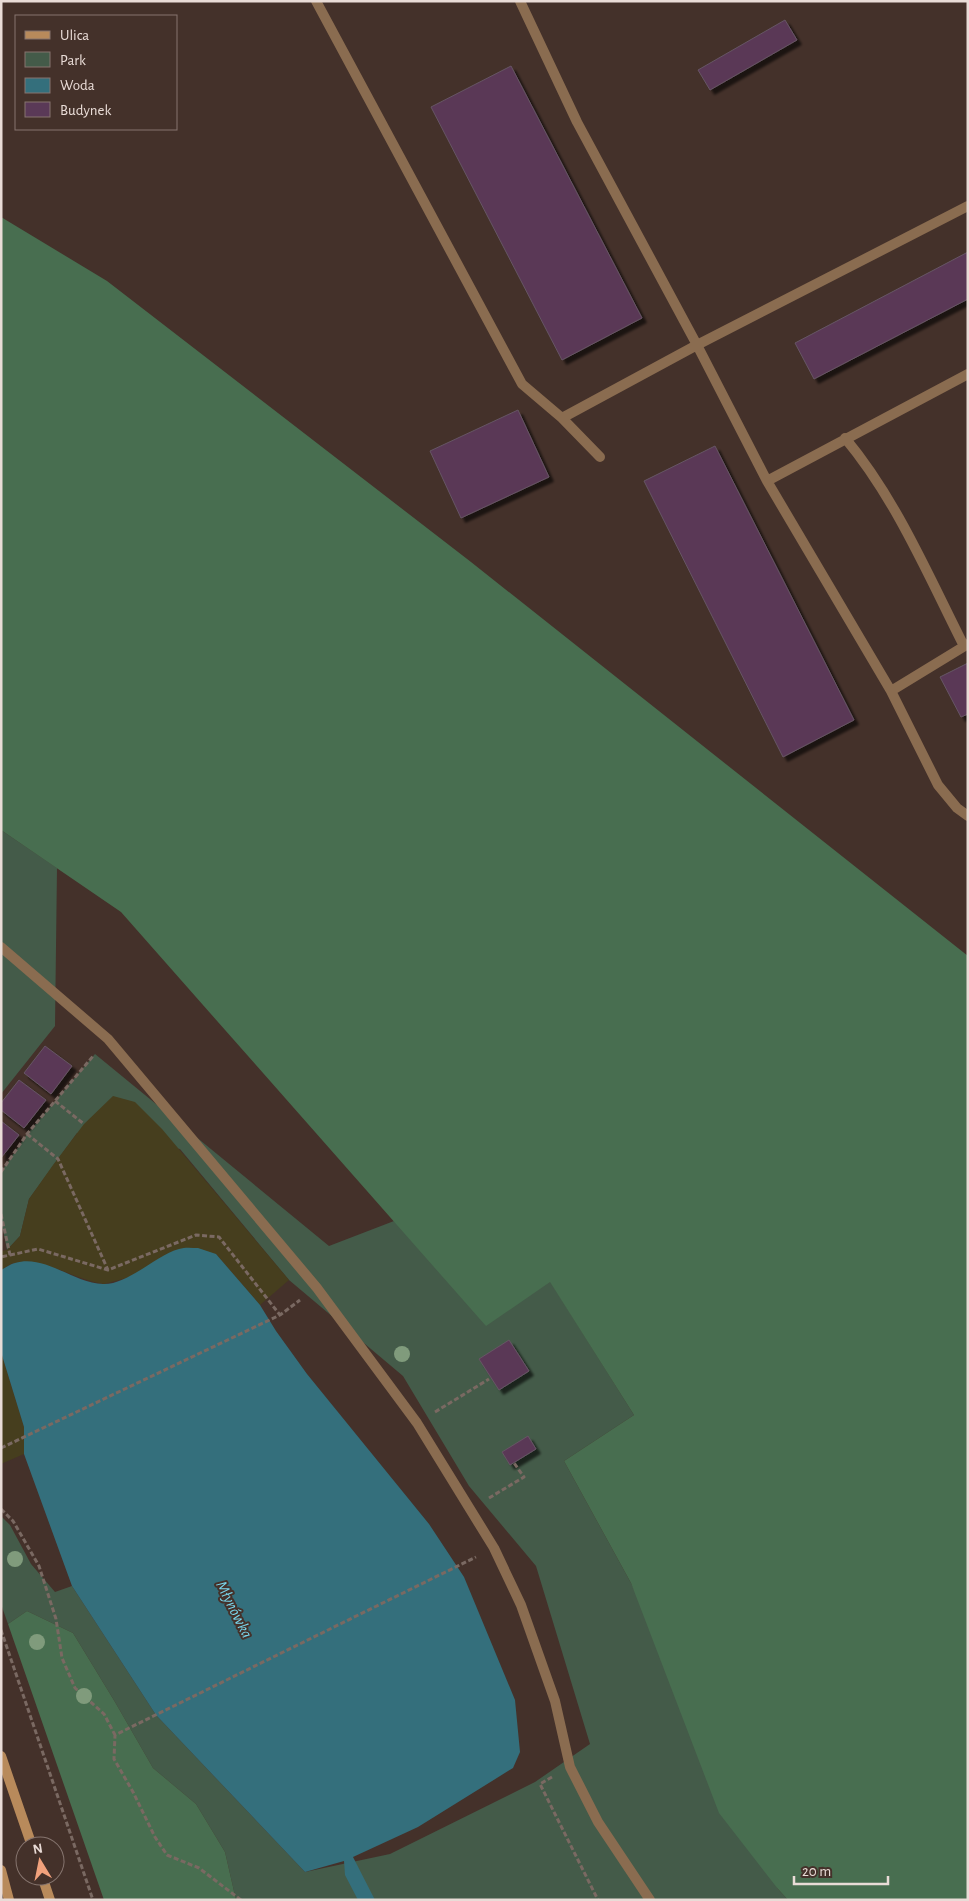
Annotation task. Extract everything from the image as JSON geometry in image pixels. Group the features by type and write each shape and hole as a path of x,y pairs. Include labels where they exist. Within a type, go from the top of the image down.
{"street":[{"path":"1,1756 29,1836"},
{"path":"1,1870 9,1900"},
{"path":"45,1886 50,1900"}],"lane":[{"path":"316,1 522,384 562,418 600,457"},
{"path":"520,1 577,122 768,481 891,691 938,785 957,808 968,816"},
{"path":"562,418 697,345 968,206"},
{"path":"768,481 845,438 968,374"},
{"path":"845,438 867,464 889,500 966,645 891,691"},
{"path":"1,947 108,1039 316,1288 417,1423 494,1548 521,1605 555,1701 570,1767 598,1822 650,1900"}],"path":[{"path":"1,1172 27,1134 108,1039"},
{"path":"55,1102 84,1124"},
{"path":"27,1134 58,1159 108,1270"},
{"path":"1,1214 10,1255"},
{"path":"1,1257 38,1249 108,1270 196,1235 219,1236 280,1314 1,1448"},
{"path":"417,1423 489,1379"},
{"path":"471,1509 524,1477 514,1463"},
{"path":"1,1509 13,1521 39,1566 56,1618 62,1658 75,1688 104,1714 115,1735 114,1759 155,1836 167,1855 199,1868 241,1900"},
{"path":"115,1735 461,1566"},
{"path":"1,1630 93,1900"},
{"path":"570,1767 540,1784 598,1900"}],"green space":[{"path":"1,217 107,281 471,562 968,956 968,1900 788,1900 778,1889 719,1813 631,1583 564,1461 634,1415 550,1282 486,1326 121,912 1,830"},
{"path":"1,830 57,868 55,1026 1,1094"},
{"path":"95,1054 329,1246 394,1221 550,1281 634,1415 564,1461 631,1583 778,1889 788,1900 236,1900 225,1852 196,1804 153,1768 73,1633 27,1611 8,1624 1,1604 1,1516 10,1525 31,1564 55,1592 72,1586 156,1715 305,1872 390,1854 535,1782 590,1744 536,1566 469,1486 403,1376 289,1280 180,1149 77,1133 29,1199 20,1236 7,1250 1,1219 1,1172 27,1134"},
{"path":"27,1611 73,1633 153,1768 196,1804 225,1852 236,1900 104,1900 8,1624"}],"sand":[{"path":"113,1096 135,1102 162,1129 289,1280 260,1305 216,1254 104,1284 93,1282 49,1266 27,1262 13,1263 1,1270 1,1251 7,1250 20,1236 29,1199 84,1124"},
{"path":"1,1352 24,1427 24,1454 1,1464"}],"water":[{"name":"Młynówka","path":"184,1248 198,1248 216,1254 260,1305 307,1374 429,1524 464,1577 515,1700 520,1752 513,1768 418,1827 353,1857 375,1900 358,1900 345,1875 344,1861 305,1872 156,1715 72,1586 24,1454 24,1427 1,1352 1,1270 15,1263 37,1262 81,1279 103,1284 112,1283 132,1275 170,1252"}],"building":[{"path":"785,20 797,40 710,90 698,70"},
{"path":"511,66 642,318 562,360 431,107"},
{"path":"968,252 968,299 814,379 795,343"},
{"path":"518,410 549,477 461,518 430,451"},
{"path":"715,446 854,720 783,757 644,481"},
{"path":"968,663 968,714 961,717 940,677"},
{"path":"45,1046 72,1066 51,1094 24,1073"},
{"path":"19,1080 46,1100 24,1128 1,1110 1,1103"},
{"path":"1,1121 19,1135 1,1158"},
{"path":"509,1340 529,1371 499,1390 479,1359"},
{"path":"528,1436 536,1449 510,1465 502,1452"}]}
